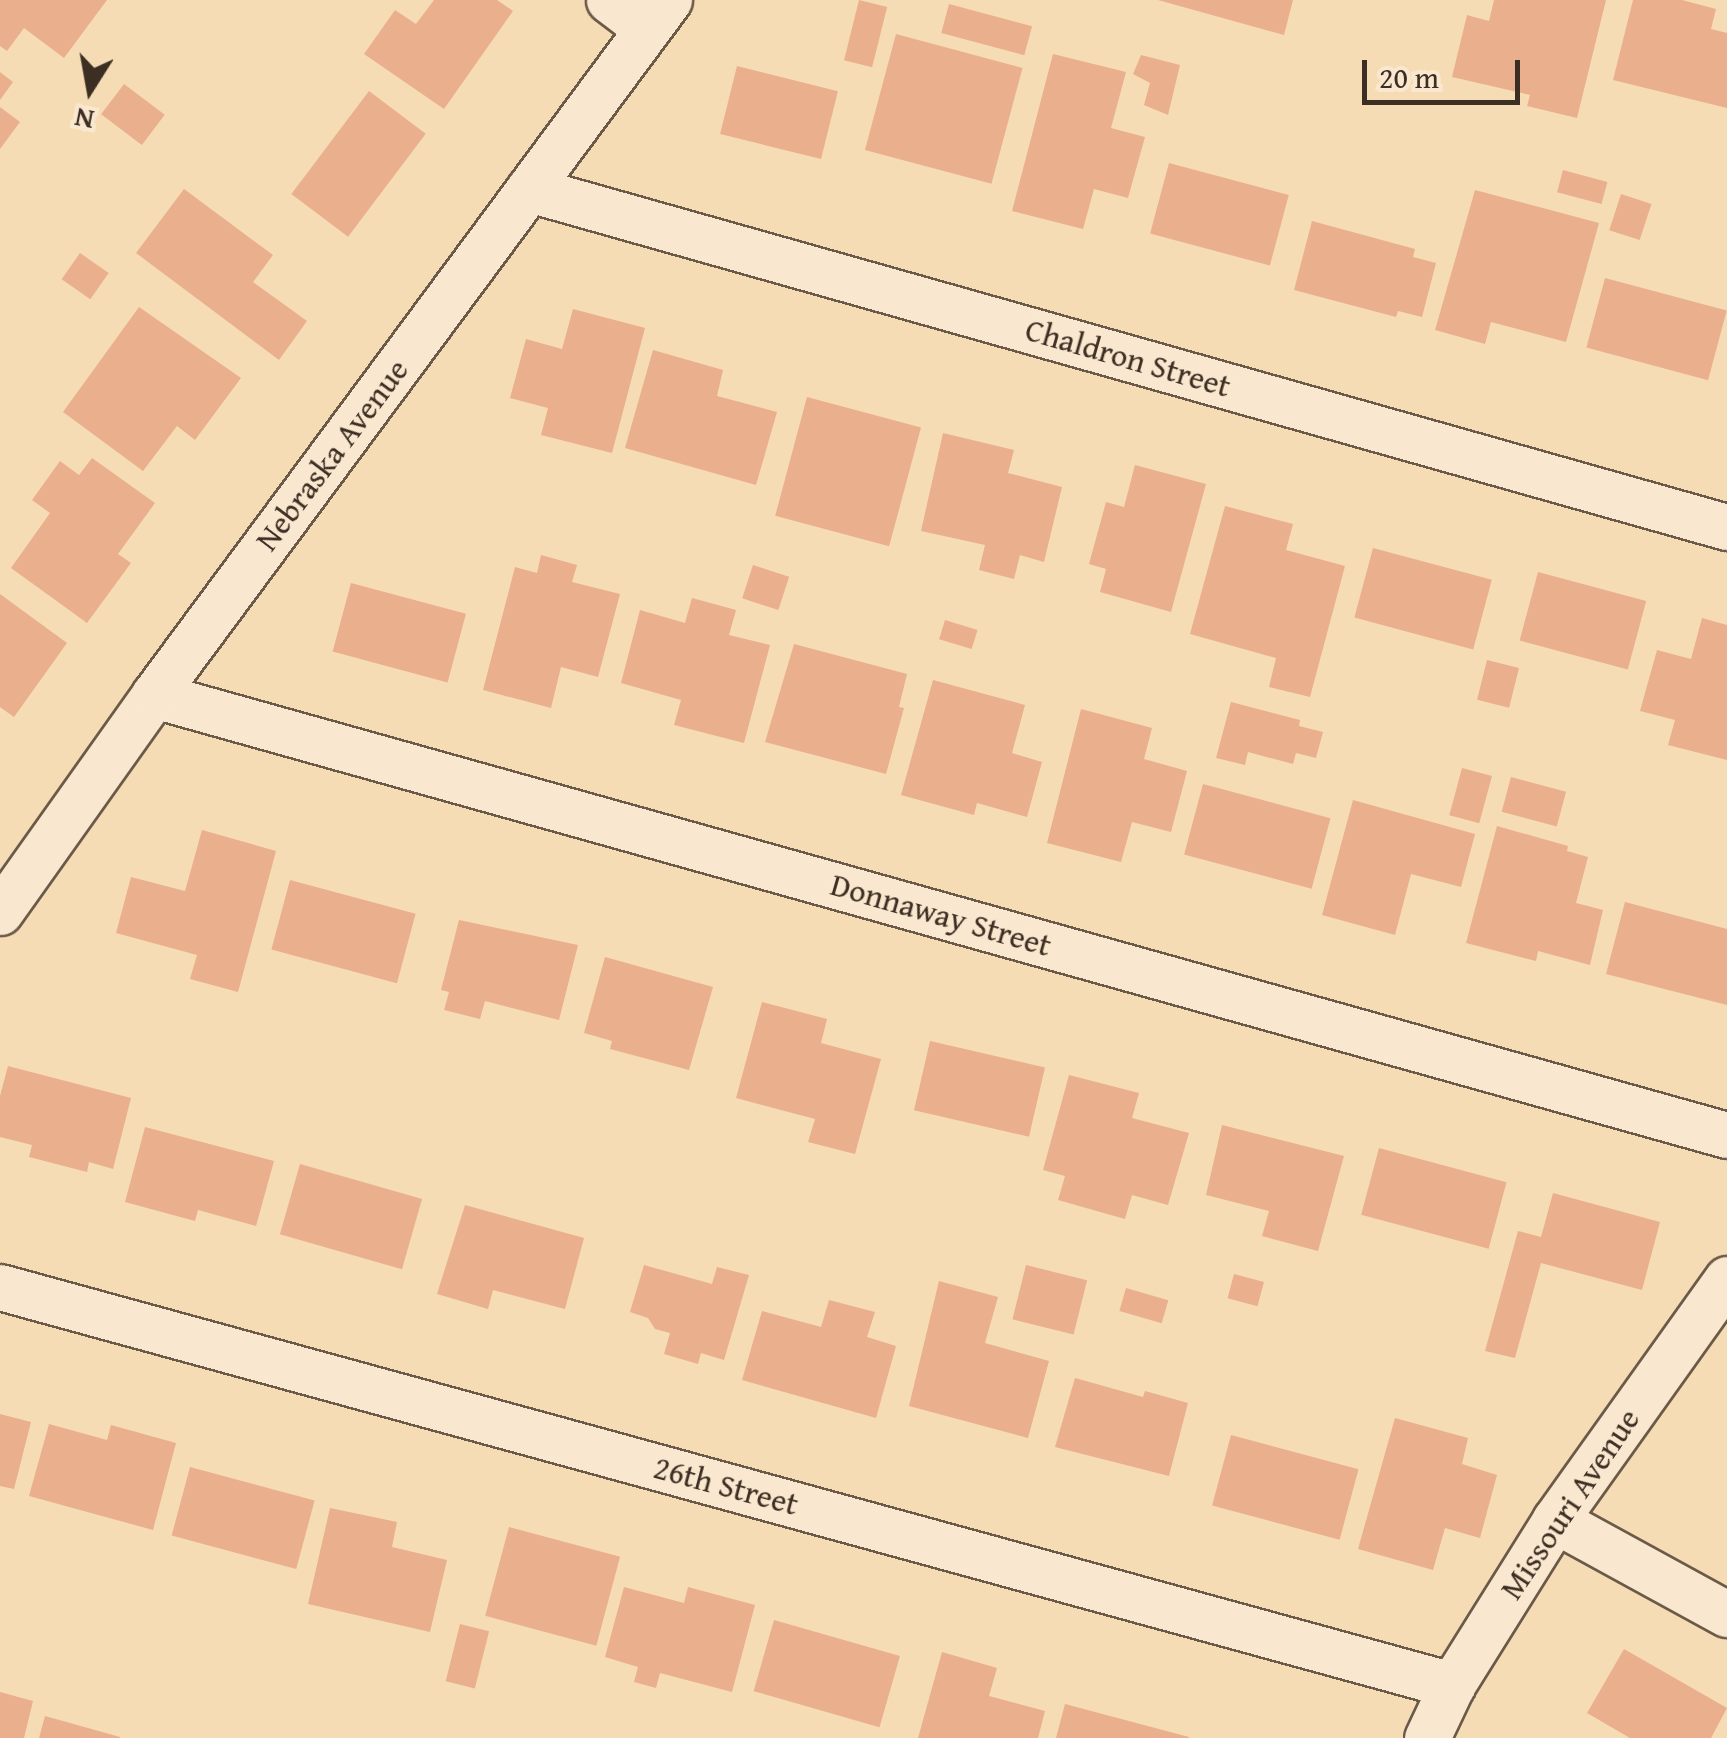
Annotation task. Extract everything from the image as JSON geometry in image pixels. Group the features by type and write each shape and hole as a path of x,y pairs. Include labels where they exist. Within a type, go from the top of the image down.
{"street":[{"path":"609,0 658,14"},
{"name":"Nebraska Avenue","path":"0,912 154,695 658,14"},
{"name":"Chaldron Street","path":"528,190 1727,527"},
{"name":"Donnaway Street","path":"154,695 1727,1135"},
{"name":"Missouri Avenue","path":"1427,1738 1452,1685 1555,1520 1727,1279"},
{"name":"26th Street","path":"0,1287 1452,1685"},
{"path":"1555,1520 1727,1614"}],"building":[{"path":"0,0 107,0 64,58 24,28 7,51 0,46"},
{"path":"434,0 497,0 513,11 444,109 364,54 395,10 416,24"},
{"path":"859,0 887,7 872,67 844,60"},
{"path":"1158,0 1293,0 1284,35"},
{"path":"1494,0 1606,0 1577,118 1527,106 1530,95 1452,77 1467,15 1489,21"},
{"path":"1633,0 1682,0 1716,9 1711,29 1727,33 1727,108 1613,80"},
{"path":"949,4 1032,26 1024,55 941,33"},
{"path":"896,34 1023,68 991,184 865,150"},
{"path":"1053,54 1126,72 1111,128 1145,137 1128,198 1094,189 1083,229 1012,211"},
{"path":"1141,55 1180,65 1168,115 1144,105 1150,83 1133,74"},
{"path":"737,66 838,91 821,159 720,134"},
{"path":"0,72 13,82 0,100"},
{"path":"124,84 165,115 142,145 101,114"},
{"path":"369,91 426,134 348,237 291,194"},
{"path":"0,107 20,122 0,149"},
{"path":"1169,163 1289,195 1270,266 1150,234"},
{"path":"1563,170 1607,182 1601,204 1557,192"},
{"path":"184,189 273,255 253,282 307,321 279,360 136,253"},
{"path":"1475,190 1599,223 1566,342 1491,322 1485,344 1435,330"},
{"path":"1621,194 1651,204 1640,240 1609,230"},
{"path":"1312,221 1415,249 1413,257 1436,263 1422,317 1398,311 1396,317 1294,290"},
{"path":"80,253 109,273 90,299 62,279"},
{"path":"1605,278 1727,311 1708,380 1586,348"},
{"path":"139,307 241,378 195,440 177,426 143,471 63,412"},
{"path":"573,309 645,328 612,453 541,435 548,408 510,398 526,339 562,349"},
{"path":"653,350 723,370 717,396 777,412 756,485 625,448"},
{"path":"807,397 921,428 889,546 775,516"},
{"path":"943,433 1014,450 1008,473 1062,487 1044,562 1020,555 1014,579 979,570 985,545 921,531"},
{"path":"92,458 155,503 118,554 131,563 87,623 11,568 50,513 32,500 60,461 79,475"},
{"path":"1135,465 1206,484 1171,612 1100,592 1106,569 1089,564 1106,502 1124,507"},
{"path":"1225,506 1293,524 1286,550 1345,566 1310,697 1269,687 1276,658 1190,634"},
{"path":"1373,548 1492,580 1473,649 1354,618"},
{"path":"541,555 577,565 572,582 620,594 598,677 561,667 551,708 483,690 515,567 537,573"},
{"path":"753,565 789,577 778,610 742,598"},
{"path":"1538,572 1646,601 1628,670 1520,641"},
{"path":"351,583 466,614 448,682 333,652"},
{"path":"0,594 67,643 14,717 0,707"},
{"path":"692,598 736,610 729,635 770,645 744,743 674,725 681,700 621,683 640,610 685,623"},
{"path":"1702,618 1727,625 1727,760 1668,745 1675,720 1640,711 1657,650 1691,659"},
{"path":"945,620 978,630 972,649 939,639"},
{"path":"794,644 907,674 899,707 904,708 886,774 765,742"},
{"path":"1487,660 1519,668 1509,708 1477,700"},
{"path":"933,680 1025,705 1012,753 1042,762 1027,817 977,803 974,815 901,795"},
{"path":"1231,702 1300,720 1299,726 1323,732 1316,758 1296,753 1293,764 1248,752 1245,765 1216,758"},
{"path":"1081,709 1152,728 1144,759 1187,771 1171,832 1132,822 1121,862 1047,843"},
{"path":"1462,768 1492,776 1479,823 1449,815"},
{"path":"1511,777 1566,792 1557,827 1502,812"},
{"path":"1203,784 1331,818 1312,889 1184,855"},
{"path":"1353,800 1475,834 1461,887 1411,874 1395,935 1322,915"},
{"path":"1497,826 1568,846 1567,851 1588,857 1576,903 1603,910 1590,965 1538,951 1536,961 1466,943"},
{"path":"202,830 276,851 238,992 190,979 197,955 116,933 131,877 185,891"},
{"path":"290,880 416,914 397,983 271,950"},
{"path":"1625,902 1727,929 1727,1005 1606,974"},
{"path":"459,920 578,945 559,1020 485,1001 480,1019 444,1010 449,992 441,990"},
{"path":"605,957 713,987 689,1070 610,1049 612,1041 584,1033"},
{"path":"762,1002 827,1019 821,1043 881,1059 855,1154 808,1142 815,1119 736,1098"},
{"path":"930,1041 1045,1068 1029,1137 914,1110"},
{"path":"8,1066 131,1098 113,1169 89,1162 87,1172 29,1157 32,1145 0,1137 0,1096"},
{"path":"1069,1075 1139,1093 1132,1118 1189,1133 1168,1205 1132,1195 1125,1219 1058,1200 1065,1176 1043,1170"},
{"path":"1222,1125 1344,1156 1318,1251 1262,1236 1269,1211 1206,1195"},
{"path":"145,1127 274,1161 256,1226 198,1210 195,1221 125,1202"},
{"path":"1379,1148 1507,1182 1489,1249 1361,1215"},
{"path":"300,1164 422,1199 402,1269 280,1234"},
{"path":"1553,1193 1660,1222 1642,1290 1541,1263 1515,1358 1485,1351 1518,1231 1541,1237"},
{"path":"465,1205 584,1238 565,1309 493,1290 488,1309 437,1294"},
{"path":"644,1265 712,1284 717,1267 749,1275 724,1360 701,1353 698,1364 664,1354 670,1333 655,1329 648,1318 630,1312"},
{"path":"1026,1265 1087,1280 1074,1335 1012,1319"},
{"path":"1234,1274 1264,1282 1257,1306 1228,1298"},
{"path":"939,1281 998,1297 985,1343 1049,1361 1028,1438 909,1406"},
{"path":"1126,1288 1168,1300 1162,1323 1119,1311"},
{"path":"829,1300 875,1312 867,1337 896,1346 876,1418 742,1380 762,1311 821,1327"},
{"path":"1075,1378 1143,1397 1145,1391 1188,1403 1169,1476 1055,1447"},
{"path":"0,1414 31,1422 14,1489 0,1486"},
{"path":"1395,1418 1468,1438 1462,1464 1497,1475 1480,1538 1445,1528 1433,1570 1358,1549"},
{"path":"49,1424 107,1440 111,1425 176,1443 153,1530 29,1496"},
{"path":"1231,1435 1359,1469 1340,1540 1212,1506"},
{"path":"190,1467 315,1500 296,1569 172,1536"},
{"path":"330,1508 397,1522 392,1547 447,1560 430,1632 308,1604"},
{"path":"509,1527 620,1557 596,1646 485,1616"},
{"path":"624,1587 684,1603 688,1587 755,1605 732,1692 660,1673 656,1688 634,1682 638,1667 605,1657"},
{"path":"774,1620 900,1656 880,1727 754,1691"},
{"path":"460,1624 489,1631 475,1689 446,1681"},
{"path":"1624,1649 1727,1708 1711,1738 1630,1738 1587,1713"},
{"path":"942,1652 997,1668 989,1696 1045,1711 1038,1738 918,1738"},
{"path":"0,1692 33,1701 24,1738 0,1738"},
{"path":"1065,1704 1189,1737 1189,1738 1056,1738"},
{"path":"45,1716 120,1737 120,1738 39,1738"}]}
